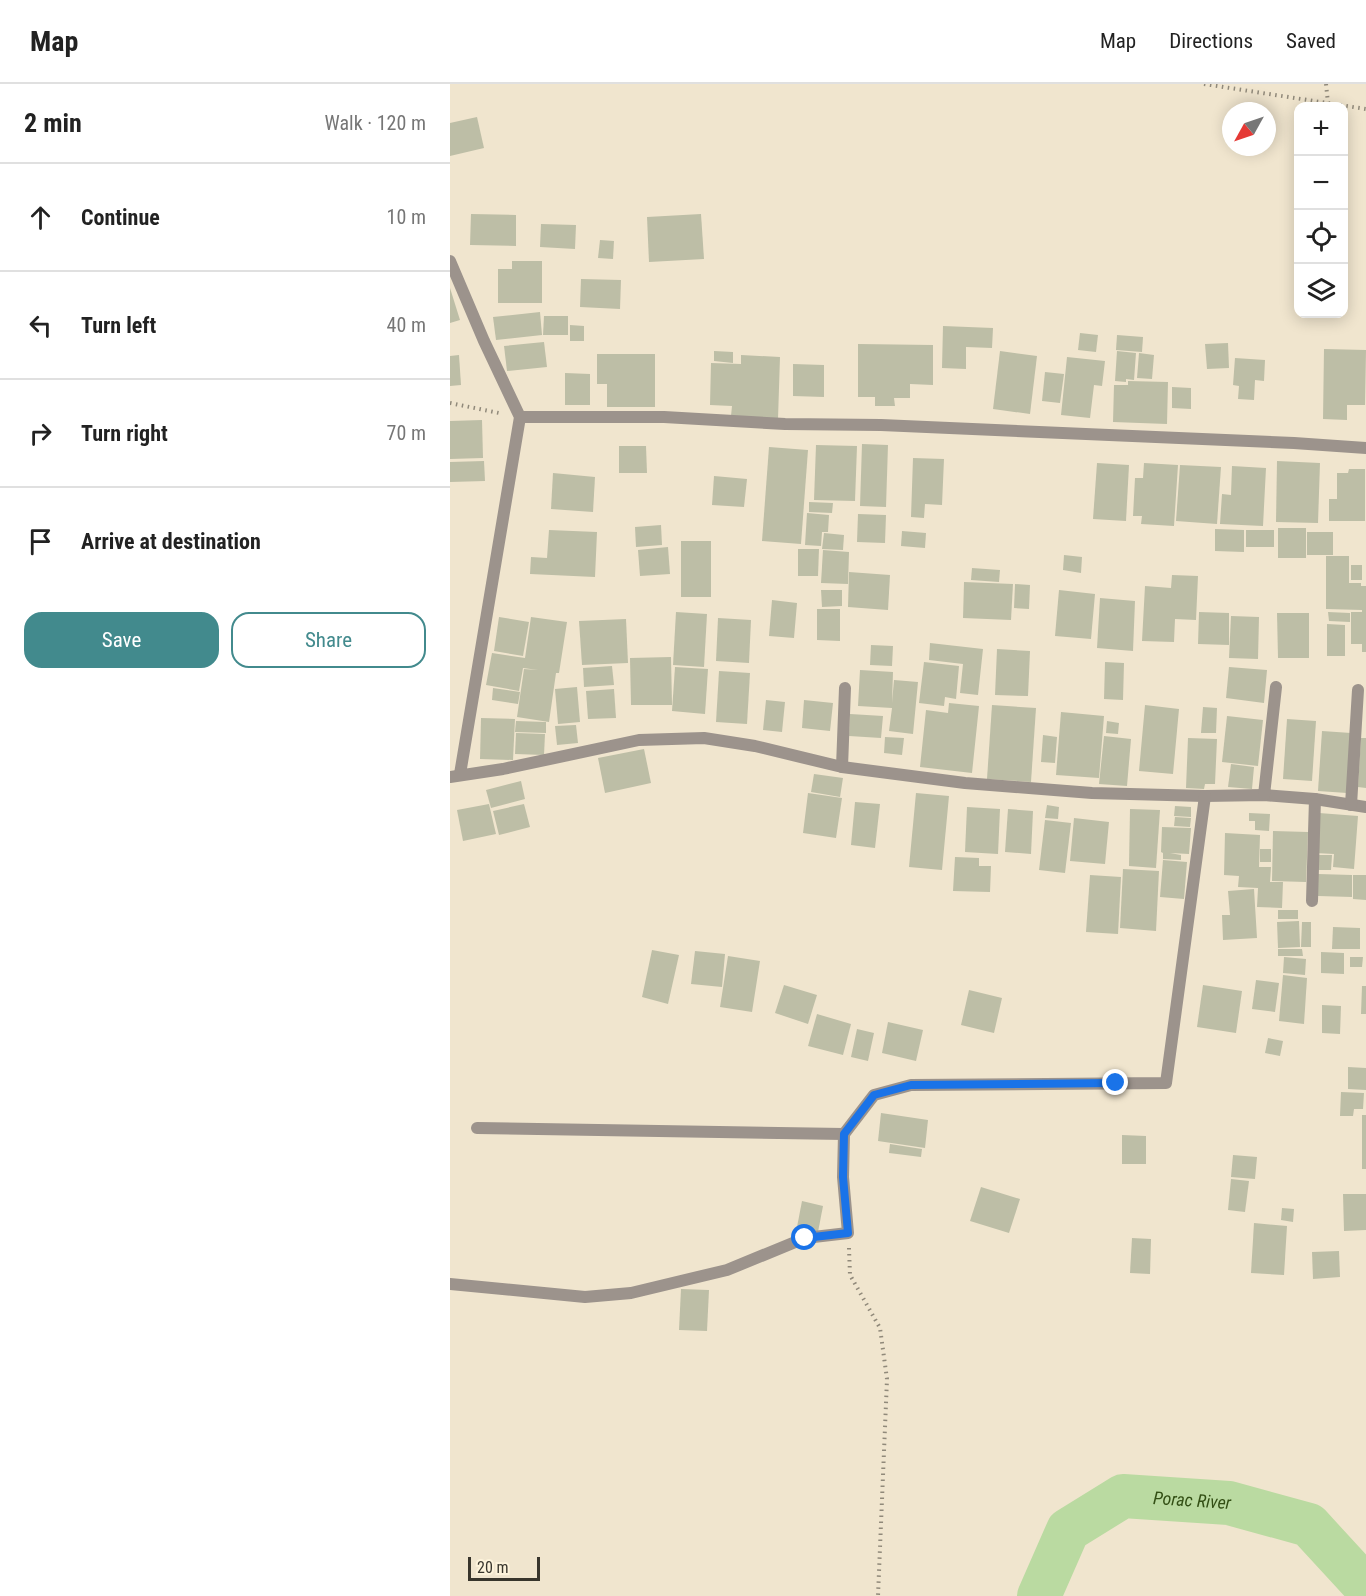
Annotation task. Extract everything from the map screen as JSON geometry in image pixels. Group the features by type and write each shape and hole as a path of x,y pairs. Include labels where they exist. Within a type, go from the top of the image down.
{"street":[{"path":"450,261 520,417 455,776 503,770 639,740 704,738 755,746 842,767 965,783 1081,792 1205,796 1264,795 1315,799 1366,807"},
{"path":"520,417 664,417 785,424 881,425 1323,444 1366,448"},
{"path":"1264,795 1276,687"},
{"path":"842,767 845,688"},
{"path":"1352,805 1358,690"},
{"path":"450,1284 585,1297 631,1293 728,1270 805,1238 848,1233 843,1177 844,1134 874,1095 911,1085 1167,1083 1205,796"},
{"path":"1312,901 1315,799"},
{"path":"477,1128 844,1134"}],"path":[{"path":"1204,84 1321,102"},
{"path":"1326,84 1328,102"},
{"path":"1348,106 1366,109"},
{"path":"450,403 520,417"},
{"path":"848,1233 850,1275 880,1328 887,1379 878,1596"}],"building":[{"path":"477,117 484,148 450,156 450,123"},
{"path":"471,214 516,215 516,246 470,245"},
{"path":"701,214 704,259 649,262 647,217"},
{"path":"541,224 576,225 575,249 540,247"},
{"path":"600,240 614,241 613,259 598,258"},
{"path":"512,261 542,261 542,303 498,303 498,269 512,269"},
{"path":"581,279 621,280 620,309 580,307"},
{"path":"450,288 460,320 450,323"},
{"path":"540,312 542,335 496,340 493,317"},
{"path":"544,316 568,316 568,335 543,335"},
{"path":"570,325 584,326 584,341 570,341"},
{"path":"943,326 993,328 992,348 966,347 966,369 942,368"},
{"path":"1080,333 1098,335 1096,352 1078,350"},
{"path":"1117,335 1143,337 1142,352 1116,350"},
{"path":"544,342 547,367 507,371 504,346"},
{"path":"1228,343 1229,368 1207,369 1205,344"},
{"path":"858,344 933,345 933,385 910,384 910,398 894,398 895,406 875,406 875,397 858,397"},
{"path":"1324,349 1366,350 1365,405 1347,405 1347,420 1323,419"},
{"path":"714,351 733,352 733,363 714,361"},
{"path":"1000,351 1037,356 1030,414 993,409"},
{"path":"1117,351 1136,353 1134,380 1115,381"},
{"path":"1139,353 1154,355 1152,379 1137,378"},
{"path":"597,354 655,354 655,407 607,407 607,384 597,384"},
{"path":"459,355 461,385 450,386 450,356"},
{"path":"741,355 780,357 778,419 731,416 732,406 710,405 711,363 741,364"},
{"path":"1067,357 1105,361 1102,386 1094,385 1090,418 1061,415"},
{"path":"1235,358 1265,360 1264,381 1255,380 1254,400 1238,399 1239,386 1233,385"},
{"path":"793,364 824,365 824,397 793,396"},
{"path":"1045,372 1064,374 1060,403 1042,401"},
{"path":"565,373 590,374 590,405 565,405"},
{"path":"1128,381 1168,382 1167,424 1113,422 1114,385 1128,385"},
{"path":"1172,387 1191,388 1191,409 1172,408"},
{"path":"482,420 483,458 450,459 450,421"},
{"path":"862,444 888,445 886,507 860,506"},
{"path":"816,445 857,446 855,501 814,500"},
{"path":"619,446 646,446 647,473 619,473"},
{"path":"769,447 808,450 801,544 762,541"},
{"path":"913,458 944,459 942,505 925,504 924,518 911,517"},
{"path":"484,461 485,481 450,482 450,462"},
{"path":"1277,461 1320,463 1318,523 1276,522"},
{"path":"1097,463 1129,465 1126,521 1093,519"},
{"path":"1144,463 1178,465 1174,526 1141,524 1142,516 1133,516 1135,478 1143,478"},
{"path":"1180,465 1221,467 1217,524 1176,521"},
{"path":"1232,466 1266,468 1263,526 1220,524 1222,494 1231,495"},
{"path":"1349,469 1365,469 1365,521 1329,521 1329,499 1337,499 1337,473 1348,473"},
{"path":"553,473 595,477 593,512 551,509"},
{"path":"714,476 747,479 744,507 712,505"},
{"path":"809,502 833,503 832,513 809,512"},
{"path":"807,513 829,515 828,532 822,532 821,546 805,545"},
{"path":"858,514 886,515 885,543 857,542"},
{"path":"661,525 662,545 636,547 635,527"},
{"path":"1278,528 1306,528 1306,558 1278,558"},
{"path":"1215,529 1244,530 1244,552 1215,551"},
{"path":"549,530 597,532 595,577 530,574 531,557 547,558"},
{"path":"1246,530 1274,530 1274,547 1246,547"},
{"path":"902,531 926,533 925,548 901,546"},
{"path":"1307,532 1333,532 1333,555 1307,555"},
{"path":"824,533 844,535 843,550 822,549"},
{"path":"681,541 711,541 711,597 681,597"},
{"path":"668,547 670,574 640,576 638,550"},
{"path":"798,549 819,549 818,576 798,576"},
{"path":"823,550 849,552 848,584 821,583"},
{"path":"1064,555 1082,557 1081,573 1063,570"},
{"path":"1326,556 1349,556 1349,583 1361,583 1361,586 1366,586 1366,652 1362,652 1362,644 1351,644 1351,612 1362,612 1362,610 1326,609"},
{"path":"1351,565 1362,565 1362,580 1351,580"},
{"path":"972,568 1000,570 999,582 971,580"},
{"path":"849,572 890,575 888,610 848,607"},
{"path":"1172,575 1198,576 1196,620 1175,619 1174,642 1142,641 1145,586 1171,588"},
{"path":"964,582 1013,584 1011,620 963,618"},
{"path":"1015,584 1030,585 1029,609 1014,608"},
{"path":"821,590 842,590 842,606 822,607"},
{"path":"1059,590 1095,594 1091,639 1055,636"},
{"path":"1100,598 1135,601 1133,651 1097,648"},
{"path":"772,600 797,603 794,638 769,636"},
{"path":"817,609 840,609 840,641 817,640"},
{"path":"676,612 707,614 704,667 673,665"},
{"path":"1199,612 1229,613 1229,645 1198,644"},
{"path":"1328,612 1350,613 1350,622 1329,621"},
{"path":"1277,613 1309,613 1309,658 1278,658"},
{"path":"1231,616 1259,617 1258,659 1229,658"},
{"path":"499,617 529,622 523,656 494,651"},
{"path":"531,617 567,622 549,722 517,717 524,669 538,670 523,668 519,691 486,685 492,653 525,658"},
{"path":"718,618 751,620 749,663 716,661"},
{"path":"626,619 628,663 582,665 579,621"},
{"path":"1327,624 1345,625 1345,656 1327,656"},
{"path":"930,643 983,649 978,695 960,693 963,664 929,660"},
{"path":"871,645 893,646 892,666 870,665"},
{"path":"997,649 1030,651 1028,696 995,695"},
{"path":"671,657 672,705 631,705 630,658"},
{"path":"924,662 959,666 956,699 945,697 944,706 919,703"},
{"path":"1105,662 1124,663 1123,700 1104,699"},
{"path":"612,666 614,685 584,687 583,668"},
{"path":"675,667 708,669 705,714 672,711"},
{"path":"1229,667 1267,670 1264,703 1226,698"},
{"path":"860,670 893,672 892,703 894,680 918,682 913,734 889,731 892,708 858,706"},
{"path":"719,671 750,673 747,724 716,722"},
{"path":"577,687 580,722 558,724 555,689"},
{"path":"493,688 520,692 518,704 492,700"},
{"path":"614,689 616,718 588,719 586,691"},
{"path":"766,700 785,702 782,732 763,730"},
{"path":"804,700 833,703 830,731 802,728"},
{"path":"949,703 979,706 972,773 920,767 926,710 948,713"},
{"path":"992,705 1036,708 1031,782 987,779"},
{"path":"1145,705 1179,709 1173,774 1139,771"},
{"path":"1203,707 1217,708 1216,733 1201,733"},
{"path":"1061,712 1104,716 1099,778 1056,775"},
{"path":"850,714 883,716 881,738 849,736"},
{"path":"1227,716 1263,720 1258,766 1222,762"},
{"path":"481,718 515,719 513,760 480,759"},
{"path":"1287,719 1316,721 1312,781 1283,779"},
{"path":"516,721 546,722 546,733 515,732"},
{"path":"1107,721 1119,723 1118,734 1106,733"},
{"path":"576,725 578,743 557,745 555,726"},
{"path":"1322,731 1351,733 1347,793 1318,791"},
{"path":"516,733 545,734 544,755 515,754"},
{"path":"1043,735 1057,737 1055,763 1041,762"},
{"path":"1104,736 1131,739 1127,786 1099,784"},
{"path":"885,737 904,738 902,755 884,753"},
{"path":"1188,738 1217,739 1215,784 1205,784 1204,789 1186,788"},
{"path":"1361,738 1366,738 1366,788 1358,787"},
{"path":"644,749 651,783 605,793 598,758"},
{"path":"1231,764 1254,767 1252,789 1228,787"},
{"path":"814,774 843,778 840,797 811,792"},
{"path":"521,781 525,799 491,808 486,790"},
{"path":"808,793 842,798 836,838 803,833"},
{"path":"916,793 949,796 942,870 909,867"},
{"path":"855,802 880,804 875,848 851,845"},
{"path":"489,804 496,834 463,841 457,810"},
{"path":"524,804 530,827 499,835 493,811"},
{"path":"1047,805 1059,807 1058,819 1045,818"},
{"path":"1175,806 1191,807 1191,817 1174,816"},
{"path":"967,807 1000,809 998,854 965,852"},
{"path":"1008,809 1033,811 1031,854 1005,852"},
{"path":"1130,809 1160,810 1156,868 1129,866"},
{"path":"1249,813 1270,814 1269,831 1255,830 1255,821 1249,821"},
{"path":"1319,813 1358,816 1354,869 1333,867 1334,854 1315,853"},
{"path":"1175,817 1191,818 1190,827 1174,826"},
{"path":"1074,818 1109,822 1105,864 1070,861"},
{"path":"1045,820 1071,823 1065,873 1039,870"},
{"path":"1162,827 1191,828 1189,854 1170,853 1181,855 1181,860 1163,859"},
{"path":"1273,831 1308,832 1306,882 1272,881"},
{"path":"1225,833 1260,835 1259,867 1271,867 1270,882 1283,882 1282,908 1257,907 1258,888 1238,887 1239,876 1224,875"},
{"path":"1260,849 1271,849 1271,862 1260,862"},
{"path":"1316,855 1332,855 1331,870 1316,870"},
{"path":"955,857 979,858 979,866 991,866 990,892 953,891"},
{"path":"1163,860 1187,862 1184,899 1160,897"},
{"path":"1123,869 1159,871 1156,931 1120,928"},
{"path":"1318,874 1352,875 1352,897 1318,896"},
{"path":"1090,875 1121,877 1118,934 1086,932"},
{"path":"1353,875 1366,875 1366,900 1353,899"},
{"path":"1254,889 1257,938 1223,940 1222,915 1230,915 1228,891"},
{"path":"1278,910 1298,910 1298,919 1278,919"},
{"path":"1299,921 1300,947 1278,948 1277,922"},
{"path":"1302,922 1311,922 1311,947 1301,947"},
{"path":"1333,927 1360,928 1360,949 1332,949"},
{"path":"1278,949 1302,949 1303,956 1278,956"},
{"path":"652,950 679,955 668,1004 642,997"},
{"path":"695,951 725,954 722,987 691,984"},
{"path":"1321,952 1344,953 1344,974 1321,973"},
{"path":"728,956 760,961 752,1012 720,1007"},
{"path":"1284,957 1306,959 1305,975 1283,973"},
{"path":"1350,957 1363,957 1362,967 1350,967"},
{"path":"1283,975 1307,978 1304,1024 1279,1021"},
{"path":"1256,980 1279,983 1275,1012 1252,1009"},
{"path":"784,985 817,995 808,1024 775,1013"},
{"path":"1203,985 1242,991 1236,1033 1197,1027"},
{"path":"1362,986 1366,986 1366,1014 1361,1014"},
{"path":"969,990 1002,998 994,1033 961,1025"},
{"path":"1322,1005 1341,1006 1340,1034 1322,1033"},
{"path":"817,1014 851,1024 843,1055 808,1046"},
{"path":"888,1022 923,1030 916,1061 882,1053"},
{"path":"857,1029 874,1033 868,1061 851,1057"},
{"path":"1268,1038 1283,1041 1280,1056 1265,1053"},
{"path":"1348,1067 1366,1068 1366,1090 1348,1089"},
{"path":"1341,1092 1364,1093 1363,1109 1354,1109 1353,1116 1340,1116"},
{"path":"881,1113 928,1120 925,1148 878,1141"},
{"path":"1362,1115 1366,1115 1366,1169 1362,1169"},
{"path":"1122,1135 1146,1136 1146,1164 1122,1164"},
{"path":"890,1144 922,1149 921,1157 889,1153"},
{"path":"1233,1155 1257,1157 1255,1179 1231,1177"},
{"path":"1231,1179 1249,1181 1245,1212 1228,1210"},
{"path":"981,1187 1020,1199 1009,1233 970,1221"},
{"path":"1343,1194 1366,1194 1366,1230 1344,1231"},
{"path":"802,1201 823,1206 818,1232 797,1227"},
{"path":"1282,1208 1294,1209 1293,1222 1281,1220"},
{"path":"1254,1223 1287,1226 1284,1275 1251,1273"},
{"path":"1132,1238 1151,1239 1150,1274 1130,1273"},
{"path":"1339,1251 1340,1277 1313,1279 1312,1252"},
{"path":"681,1289 709,1290 707,1331 679,1330"}],"waterway":[{"name":"Porac River","path":"1039,1596 1068,1530 1123,1496 1229,1503 1309,1525 1366,1587"}],"route":[{"path":"805,1238 848,1233 843,1177 844,1134 874,1095 911,1085 1116,1083"}]}
